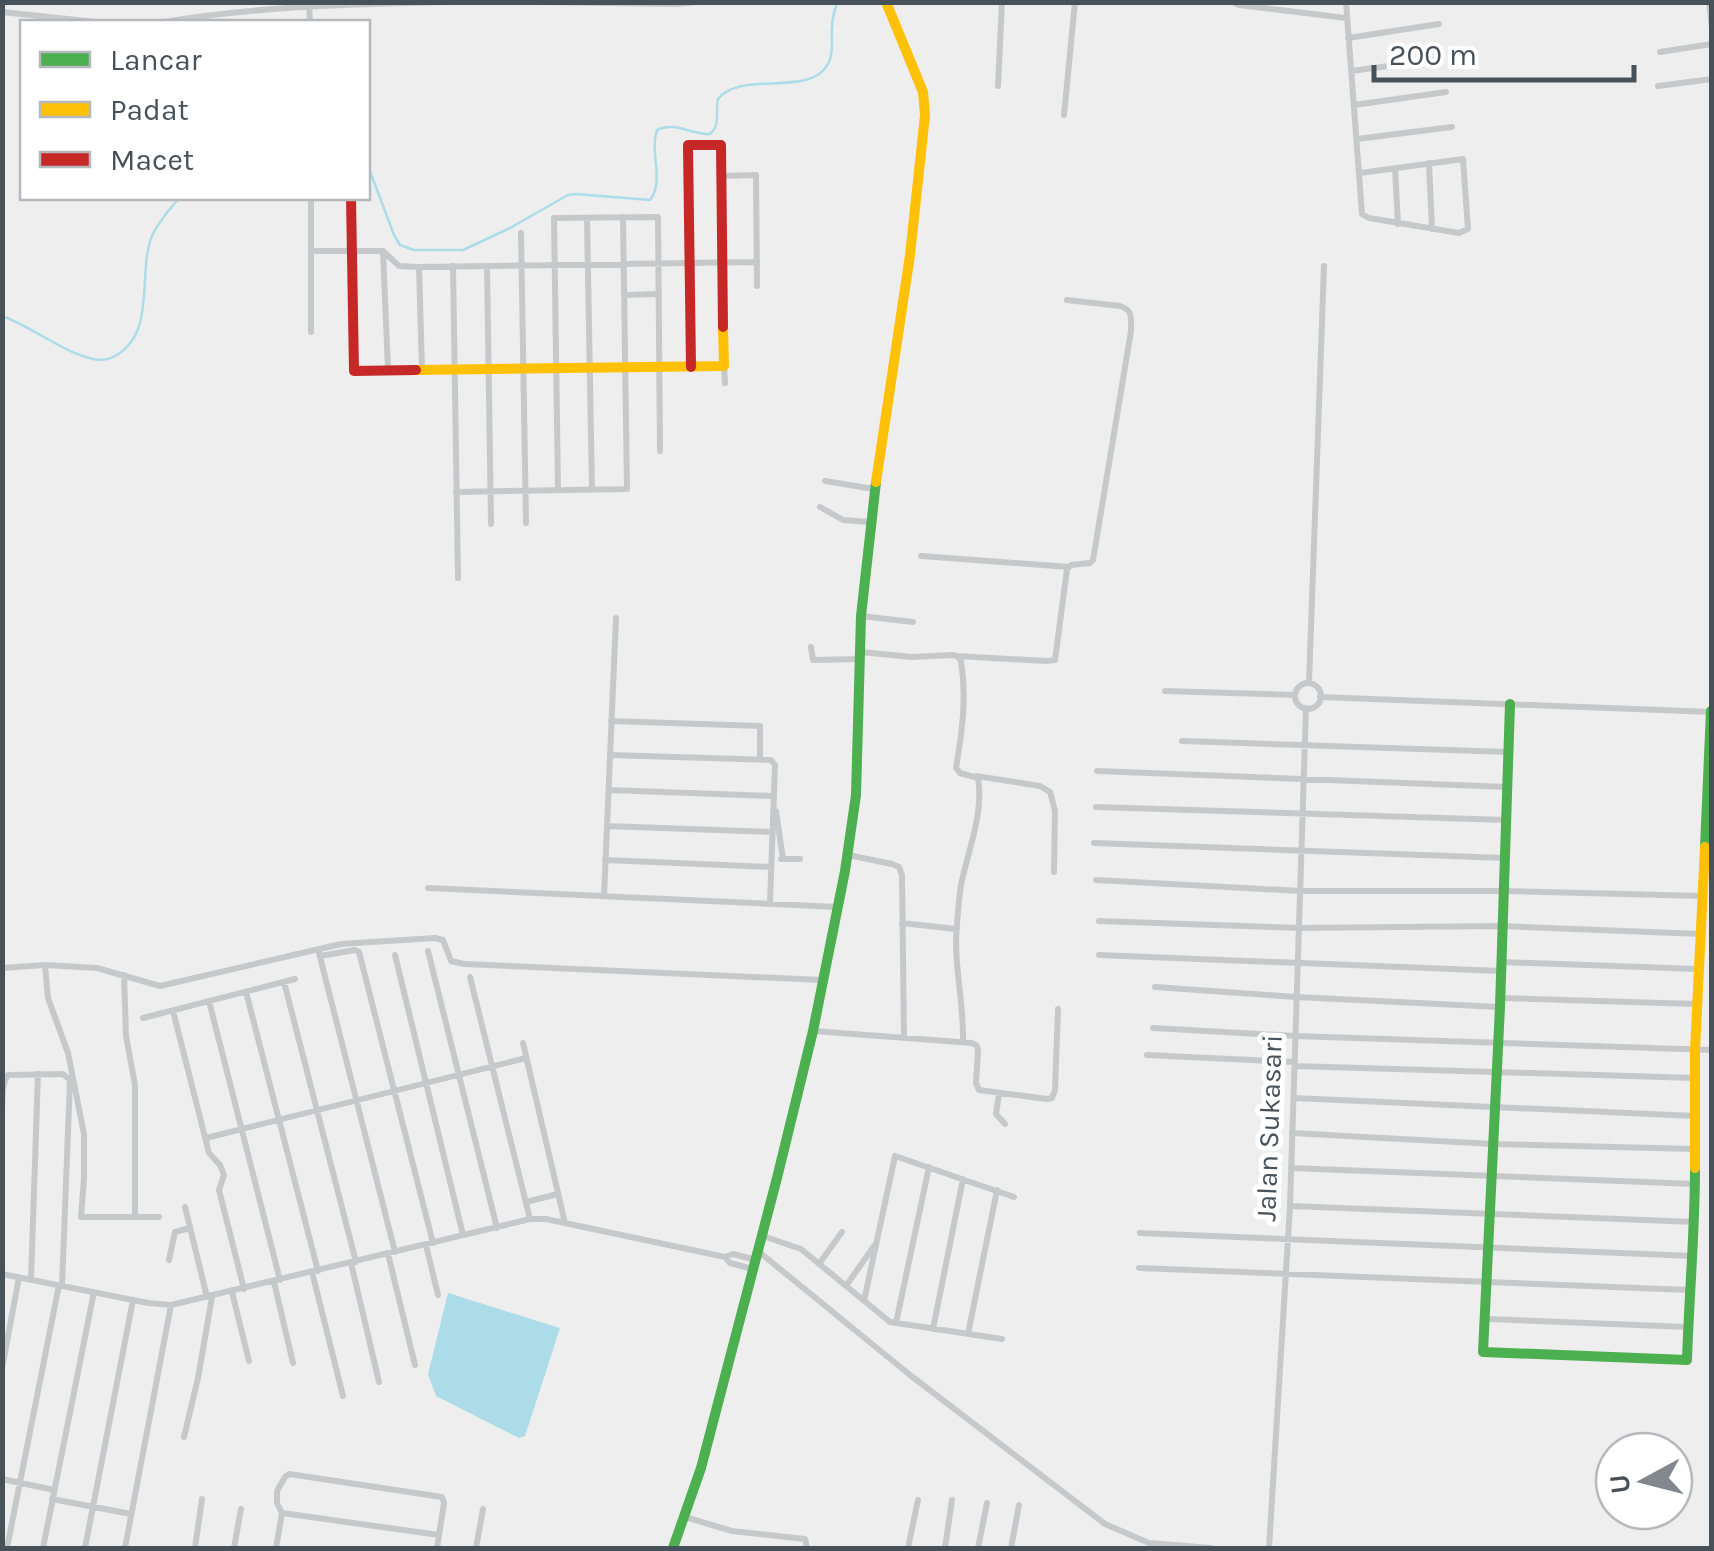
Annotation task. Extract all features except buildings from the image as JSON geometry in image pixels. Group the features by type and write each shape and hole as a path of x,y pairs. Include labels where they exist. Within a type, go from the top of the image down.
{"street":[{"path":"176,20 309,4 451,2"},
{"path":"535,2 697,2"},
{"path":"998,86 1002,2"},
{"path":"1064,115 1074,2"},
{"path":"1233,2 1346,18"},
{"path":"1346,2 1363,215 1432,229 1468,229 1464,160 1360,173"},
{"path":"1709,2 1712,28"},
{"path":"673,1548 701,1468 756,1260 813,1031 848,855 856,795 861,616 870,522 910,256 925,114 922,92 887,3"},
{"path":"2,12 77,20"},
{"path":"1348,38 1439,24"},
{"path":"1660,52 1712,44"},
{"path":"1352,71 1441,59"},
{"path":"1658,86 1712,79"},
{"path":"1354,105 1446,92"},
{"path":"1357,140 1452,127"},
{"path":"691,367 688,145 721,145 724,383"},
{"path":"1429,164 1432,229"},
{"path":"1395,168 1398,224"},
{"path":"722,176 756,175 757,286"},
{"path":"311,200 311,332"},
{"path":"351,200 354,371 724,366"},
{"path":"456,492 626,488 622,217"},
{"path":"558,490 554,218 658,217 660,451"},
{"path":"587,218 592,489"},
{"path":"521,233 526,523"},
{"path":"312,251 383,251 398,266 418,267 757,262"},
{"path":"383,251 388,370"},
{"path":"453,266 458,578"},
{"path":"487,266 491,524"},
{"path":"1308,683 1324,266"},
{"path":"418,267 422,370"},
{"path":"624,295 659,294"},
{"path":"920,556 1069,567 1093,560 1132,318 1130,310 1120,306 1067,300"},
{"path":"825,481 874,488"},
{"path":"820,507 842,520 870,522"},
{"path":"811,646 812,660 957,656 1055,660 1069,567"},
{"path":"861,616 913,622"},
{"path":"604,896 616,618"},
{"path":"957,656 962,668 964,708 956,768 960,773 1040,786 1050,792 1055,811 1054,872"},
{"path":"1308,683 1316,686 1320,697 1317,704 1306,708 1296,702 1295,695 1301,685 1308,683"},
{"path":"1166,691 1295,695"},
{"path":"1320,697 1510,704 1711,712 1695,1050 1695,1222 1687,1360 1483,1352 1510,704"},
{"name":"Jalan Sukasari","path":"1269,1548 1290,1206 1306,708"},
{"path":"611,721 760,726 760,760"},
{"path":"1182,741 1508,752"},
{"path":"610,755 771,760 775,765 770,904"},
{"path":"1097,771 1507,787"},
{"path":"963,1040 956,929 978,807 976,776"},
{"path":"608,790 774,796"},
{"path":"774,796 783,859"},
{"path":"1096,808 1506,820"},
{"path":"607,826 772,832"},
{"path":"1094,843 1505,858"},
{"path":"848,855 898,867 902,881 904,1036"},
{"path":"605,860 771,863 800,859"},
{"path":"1096,880 1301,891 1702,896"},
{"path":"428,888 838,906"},
{"path":"1099,922 1300,928 1502,926 1701,934"},
{"path":"902,923 956,929"},
{"path":"318,953 341,944 439,938 444,940 451,961 464,964 822,980"},
{"path":"428,951 497,1228"},
{"path":"2,968 98,968 160,986 318,953 359,952 394,1090 438,1295"},
{"path":"318,953 356,1100 415,1365"},
{"path":"395,955 463,1235"},
{"path":"1099,955 1699,969"},
{"path":"45,965 48,998 68,1053 84,1134 81,1217 159,1216"},
{"path":"124,975 126,1036 134,1085 134,1217"},
{"path":"470,976 530,1220"},
{"path":"143,1018 295,979"},
{"path":"284,982 318,1110 379,1382"},
{"path":"1155,986 1296,997 1698,1004"},
{"path":"246,992 280,1120 342,1396"},
{"path":"209,1001 243,1129 293,1363"},
{"path":"813,1031 972,1042 978,1048 977,1089 1052,1098 1058,1010"},
{"path":"173,1011 209,1153 223,1170 219,1190 244,1289"},
{"path":"1153,1028 1712,1050"},
{"path":"522,1043 565,1223"},
{"path":"1147,1054 1496,1074 1695,1078"},
{"path":"206,1138 526,1058"},
{"path":"30,1280 38,1074"},
{"path":"2,1109 8,1075 64,1074 70,1080 61,1285 8,1548"},
{"path":"999,1094 996,1114 1005,1124"},
{"path":"1294,1098 1695,1116"},
{"path":"1292,1133 1492,1144 1695,1149"},
{"path":"864,1302 895,1156 1014,1196"},
{"path":"896,1323 929,1167"},
{"path":"1291,1168 1695,1184"},
{"path":"933,1329 963,1179"},
{"path":"968,1334 996,1190"},
{"path":"526,1202 558,1194"},
{"path":"1290,1206 1695,1222"},
{"path":"184,1438 210,1297 185,1207"},
{"path":"2,1274 171,1305 530,1220 565,1223 725,1257 733,1254 756,1260 1105,1524 1149,1543 1211,1548"},
{"path":"169,1260 175,1232 190,1228"},
{"path":"819,1264 842,1232"},
{"path":"1140,1232 1692,1256"},
{"path":"762,1236 801,1249 890,1322 1002,1340"},
{"path":"846,1286 877,1241"},
{"path":"1139,1268 1689,1290"},
{"path":"2,1370 19,1277"},
{"path":"43,1548 94,1292"},
{"path":"232,1292 250,1362"},
{"path":"85,1548 133,1300"},
{"path":"125,1548 171,1305"},
{"path":"1484,1319 1687,1327"},
{"path":"276,1548 282,1513 277,1491 285,1477 293,1474 442,1497 437,1548"},
{"path":"2,1479 54,1490"},
{"path":"194,1548 202,1499"},
{"path":"52,1500 131,1514"},
{"path":"908,1548 918,1500"},
{"path":"944,1548 952,1500"},
{"path":"978,1548 987,1503"},
{"path":"1011,1548 1019,1506"},
{"path":"234,1548 240,1508"},
{"path":"476,1548 483,1509"},
{"path":"282,1513 439,1535"},
{"path":"685,1517 732,1531 805,1539 808,1548"}],"water":[{"path":"448,1293 560,1328 525,1436 519,1438 436,1396 428,1374"}],"waterway":[{"path":"370,171 394,235 400,245 414,250 463,250 568,195 650,200 657,175 657,130 670,127 710,134 717,122 718,99 729,91 742,86 806,80 819,74 831,57 838,2"},
{"path":"2,316 81,356 102,360 115,356 136,333 152,236 177,200"}],"traffic: fast":[{"path":"673,1548 701,1468 777,1178 813,1031 845,871 856,795 861,616 876,482"},
{"path":"1510,704 1483,1352 1687,1360 1695,1168"},
{"path":"1705,847 1711,711"}],"traffic: slow":[{"path":"876,482 910,255 925,115 923,92 886,2"},
{"path":"416,370 724,366 723,327"},
{"path":"1695,1168 1695,1050 1705,847"}],"traffic: jam":[{"path":"691,367 688,145 721,145 723,327"},
{"path":"351,200 354,371 416,370"}]}
